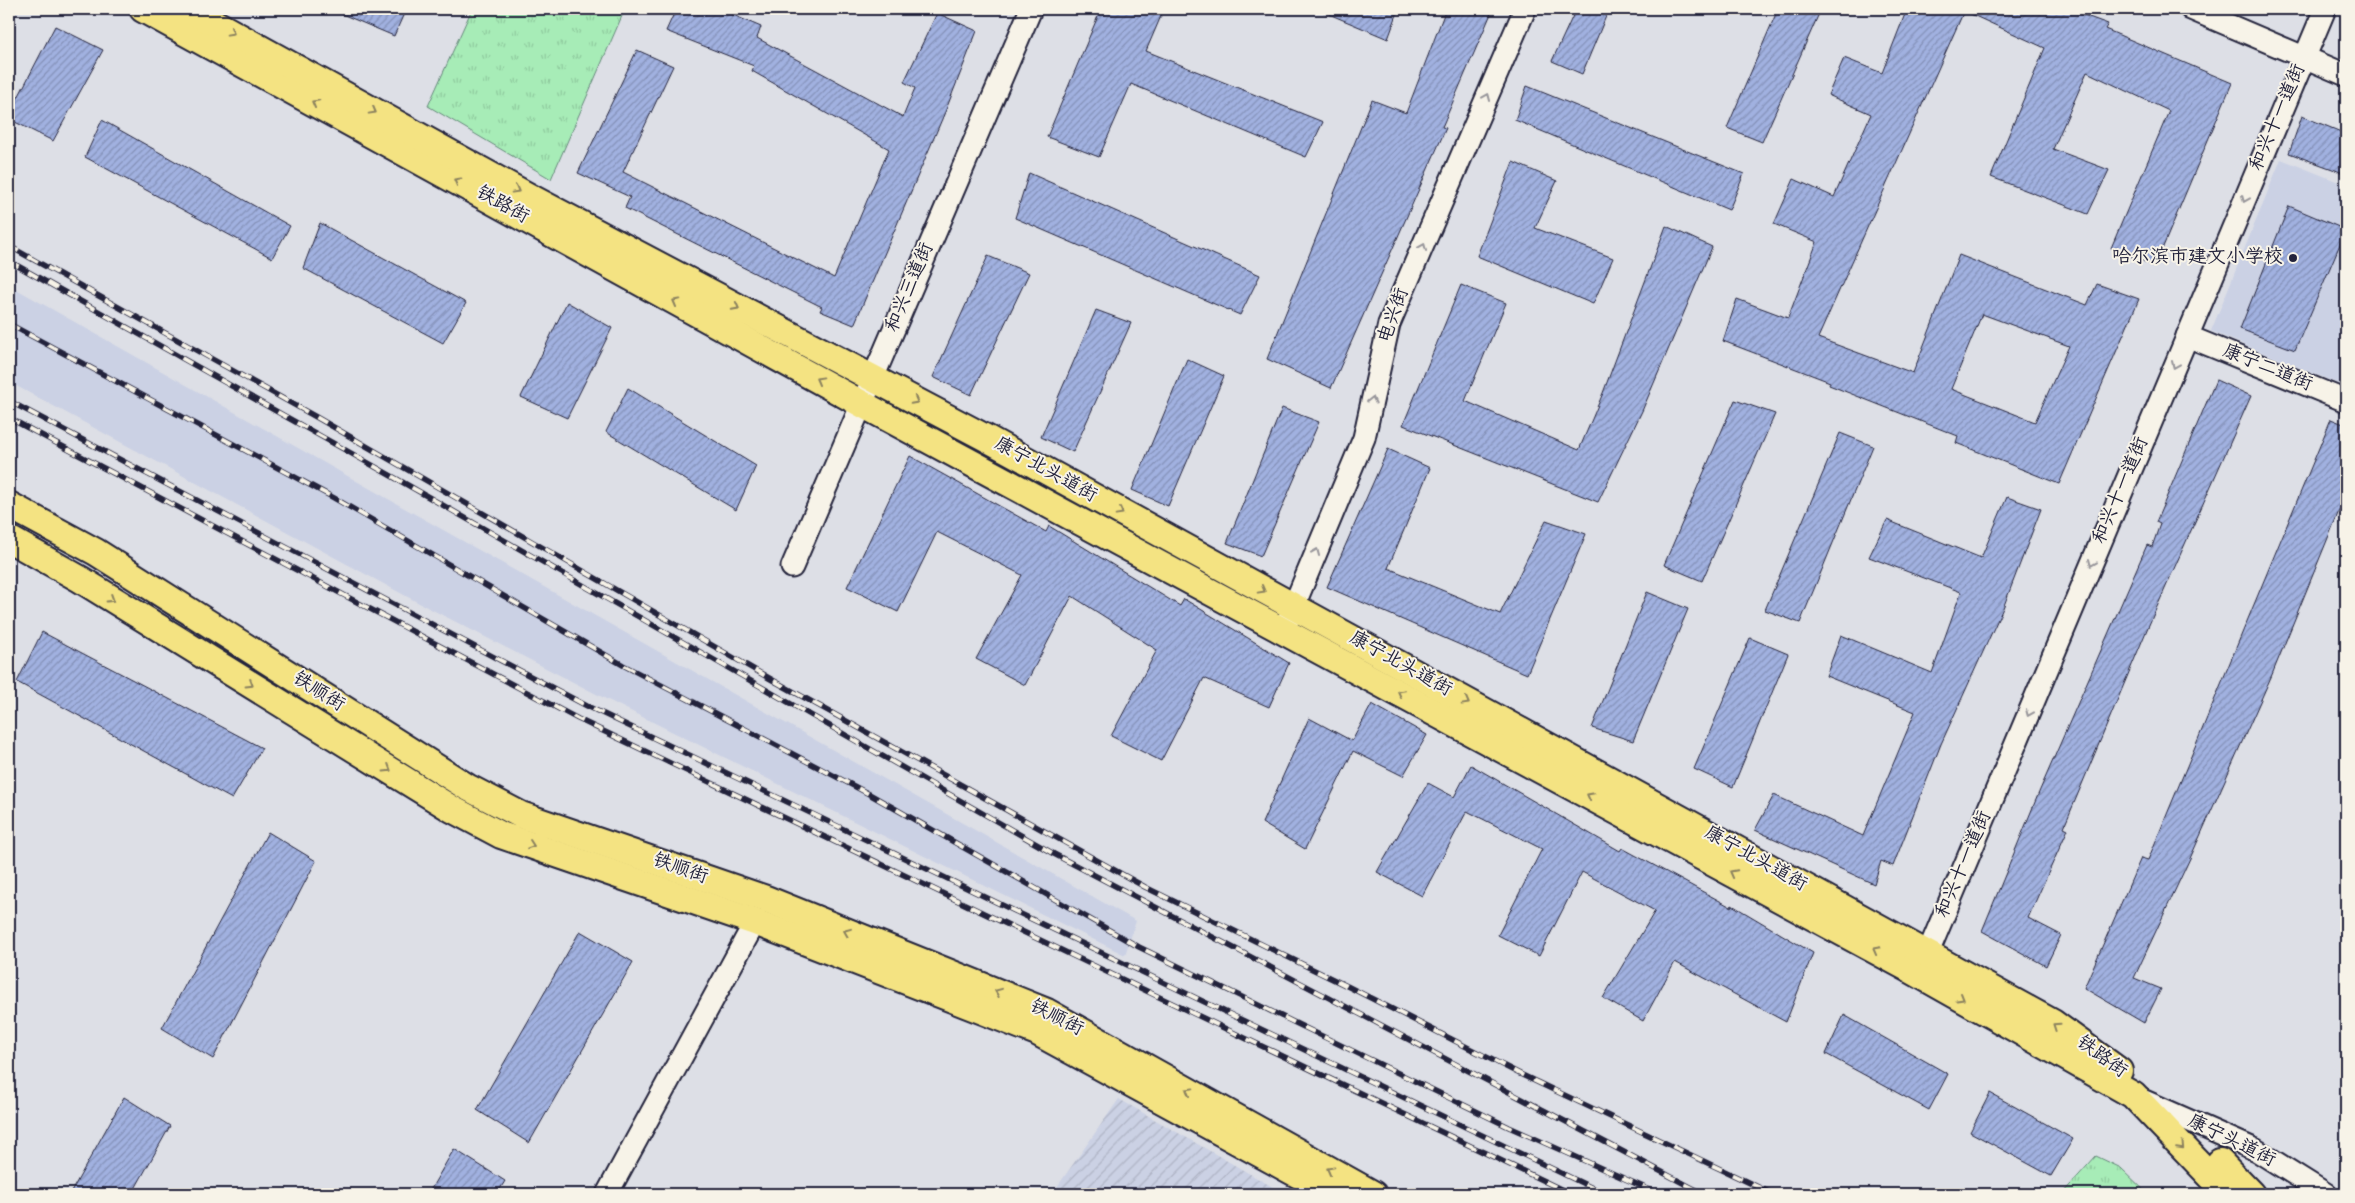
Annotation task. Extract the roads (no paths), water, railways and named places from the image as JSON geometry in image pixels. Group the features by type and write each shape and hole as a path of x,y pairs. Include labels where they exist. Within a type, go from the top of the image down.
{"main road":[{"name":"铁路街","path":"143,9 862,404"},
{"name":"铁路街","path":"188,9 533,199 872,379"},
{"name":"康宁北头道街","path":"872,379 988,439 1288,618"},
{"name":"康宁北头道街","path":"862,404 1288,618 1923,964"},
{"path":"9,486 55,513 96,552"},
{"name":"铁顺街","path":"9,506 96,552 467,787 521,815 766,899 1047,1012 1373,1194"},
{"name":"铁顺街","path":"9,539 80,580 452,809 501,835 755,922 1037,1032 1334,1194"},
{"path":"9,553 32,566 80,580"},
{"name":"铁路街","path":"1923,964 2132,1095 2228,1194"},
{"name":"铁路街","path":"1923,964 2053,1023 2164,1103 2251,1194"}],"street":[{"name":"和兴三道街","path":"792,566 1031,9"},
{"name":"电兴街","path":"1288,618 1364,438 1389,324 1525,9"},
{"path":"2191,9 2346,75"},
{"name":"和兴十一道街","path":"1923,964 2325,9"},
{"name":"康宁二道街","path":"2187,336 2346,402"},
{"path":"607,1194 755,922"},
{"name":"康宁头道街","path":"2132,1095 2256,1150 2326,1194"}],"railway":[{"path":"9,246 316,417 769,678 1145,887 1349,987 1520,1074 1773,1194"},
{"path":"9,261 404,483 1054,854 1704,1194"},
{"path":"9,324 334,498 623,665 871,795 1139,947 1509,1127 1659,1194"},
{"path":"9,401 587,706 1605,1194"},
{"path":"9,418 578,719 1571,1194"}],"place":[{"name":"哈尔滨市建文小学校","path":"2293,258"}]}
